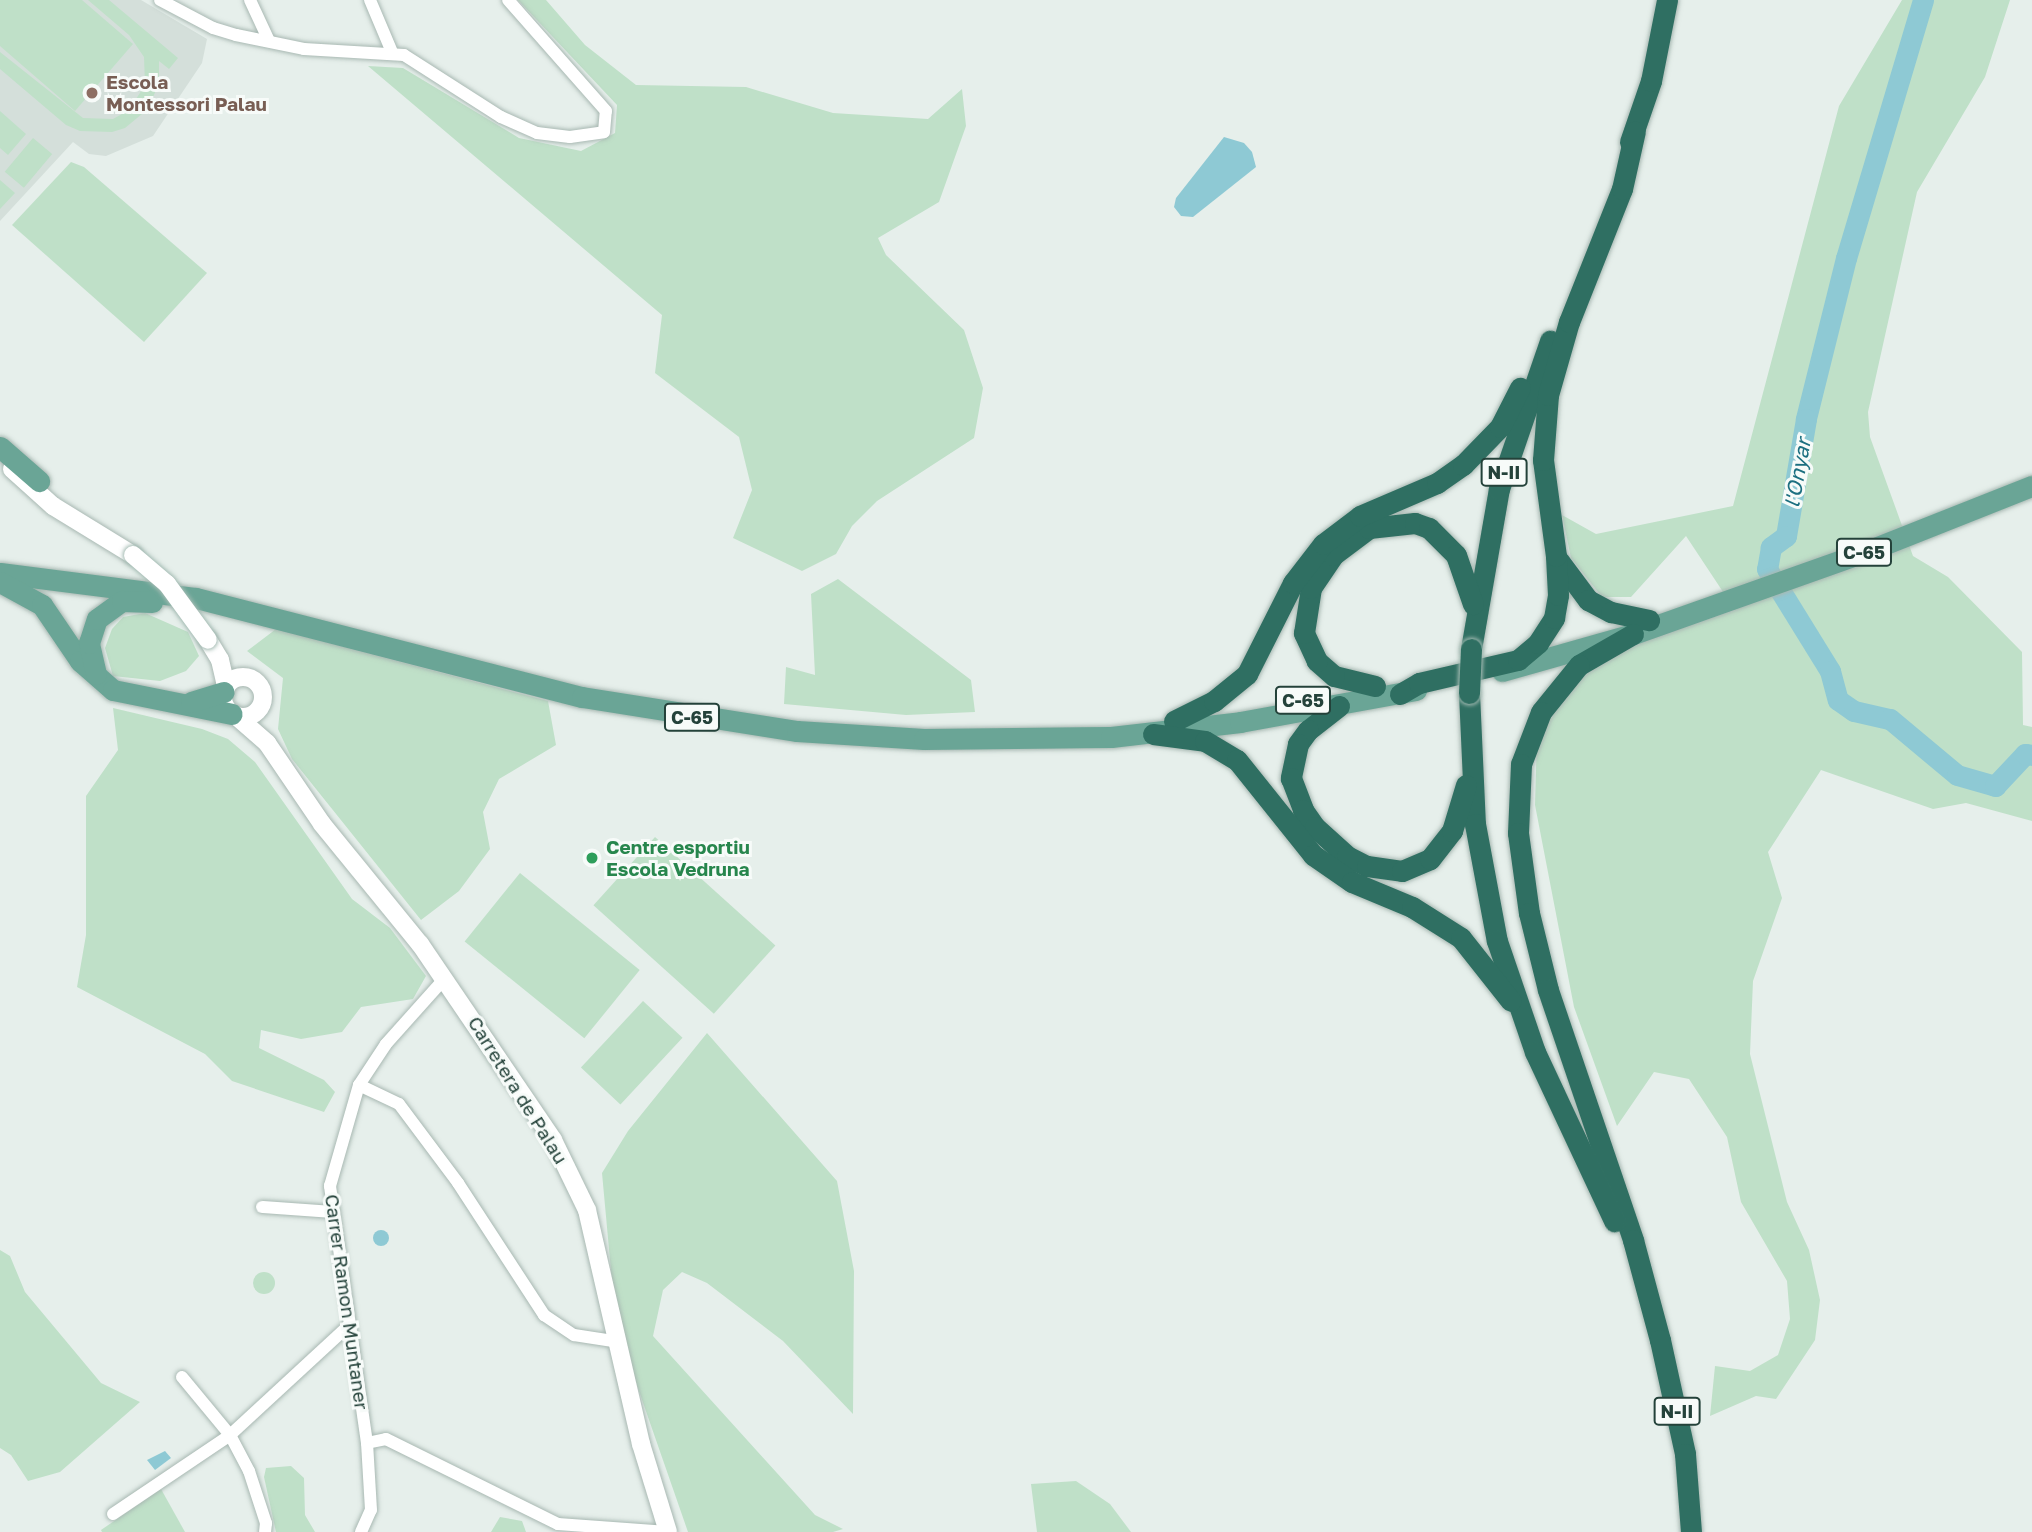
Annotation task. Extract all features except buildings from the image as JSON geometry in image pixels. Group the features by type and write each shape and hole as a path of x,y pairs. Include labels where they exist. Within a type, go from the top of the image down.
{"highway":[{"name":"N-II","path":"1667,0 1654,70 1635,131 1551,336 1499,489 1475,613 1471,649 1470,769 1488,900 1521,1014 1646,1294 1679,1417 1691,1532"},
{"path":"1400,694 1419,684 1518,660 1528,652 1553,618 1559,594 1543,460 1548,395 1569,322 1622,189 1635,131"},
{"path":"1174,720 1214,701 1247,674 1293,583 1341,528 1437,483 1482,450 1551,336"},
{"path":"1375,686 1334,676 1317,661 1304,633 1311,588 1333,555 1353,538 1384,523 1415,523 1429,528 1456,555 1475,613"},
{"path":"1556,555 1573,585 1588,600 1641,627"},
{"path":"1641,627 1586,659 1548,700 1524,751 1518,817 1528,904 1542,968 1633,1240 1646,1294"},
{"path":"1339,706 1321,718 1298,744 1291,779 1303,810 1315,827 1347,856 1367,866 1402,871 1430,859 1452,831 1470,769"},
{"path":"1153,734 1205,741 1237,760 1312,855 1352,882 1412,907 1461,938 1521,1014"}],"main road":[{"path":"1,456 38,481"},
{"name":"C-65","path":"5,575 144,589 271,615 582,697 714,721 876,737 1153,734 1339,706 1517,668 1870,550 2032,486"},
{"path":"5,575 48,611 80,661 98,679 124,695 233,714"},
{"path":"98,679 91,660 91,633 101,615 122,601 185,605 242,617 271,615"},
{"name":"C-65","path":"1077,736 1375,686 1641,627"},
{"path":"182,704 225,690"}],"street":[{"path":"160,0 213,29 304,49 392,51 519,126 556,136 593,137 608,125 606,111 508,0"},
{"path":"250,0 269,41"},
{"path":"370,0 392,51"},
{"path":"0,438 38,481 91,529"},
{"path":"1,456 41,497 133,555 167,584 220,660 225,690 224,703 233,714 251,715 262,700 260,687 220,660"},
{"path":"225,690 234,680 247,678"},
{"name":"Carretera de Palau","path":"262,700 267,743"},
{"name":"Carretera de Palau","path":"233,714 267,743 322,824 445,978 553,1140 587,1210 641,1444 668,1532"},
{"name":"Carrer Ramon Muntaner","path":"361,1532 371,1510 367,1443 330,1186 359,1085 386,1044 445,978"},
{"path":"359,1085 399,1104 458,1183 544,1315 574,1335 619,1342"},
{"path":"262,1207 334,1212"},
{"path":"113,1514 230,1434 349,1325"},
{"path":"182,1377 230,1434 248,1471 266,1523 265,1532"},
{"path":"367,1443 386,1439 558,1524 668,1532"}],"shaded area":[{"name":"Escola Montessori Palau","path":"0,0 141,0 207,39 202,63 153,136 106,156 89,154 73,142 0,221"}],"green space":[{"path":"0,0 82,0 133,44 75,111 0,46"},
{"path":"88,0 109,0 178,58 169,69 159,61 159,83 148,109 125,128 112,132 80,131 66,125 0,69 0,52 83,118 113,119 129,110 145,85 144,57 129,35"},
{"path":"518,0 546,0 585,45 636,85 746,87 833,113 928,119 962,89 966,126 939,202 878,238 886,255 964,330 983,388 974,438 877,501 852,526 836,554 802,571 733,538 752,490 739,437 655,373 662,315 368,66 403,68 519,138 581,151 615,133 617,105"},
{"path":"1902,0 2010,0 1985,77 1917,192 1868,412 1870,437 1913,556 1948,577 2022,652 2023,725 2032,727 2032,821 1966,803 1933,809 1821,770 1768,852 1782,898 1753,981 1750,1054 1787,1202 1809,1250 1820,1300 1815,1340 1776,1399 1756,1396 1710,1416 1715,1366 1750,1371 1778,1355 1790,1319 1787,1281 1741,1202 1727,1137 1689,1079 1654,1072 1617,1126 1574,1007 1535,805 1537,737 1556,705 1590,668 1637,643 1735,610 1686,536 1631,597 1602,597 1571,558 1562,515 1596,534 1733,506 1839,106"},
{"path":"0,111 26,134 8,155 0,148"},
{"path":"33,138 52,154 24,188 5,172"},
{"path":"71,162 84,167 207,273 144,342 12,225"},
{"path":"0,180 15,193 0,209"},
{"path":"838,579 971,680 975,712 906,715 784,704 786,667 815,675 811,594"},
{"path":"145,613 188,632 199,656 186,671 160,681 113,676 105,648 112,629 123,617"},
{"path":"276,629 548,701 556,745 499,779 483,812 490,849 459,891 421,920 292,759 278,729 283,678 247,651"},
{"path":"113,708 202,729 228,739 255,762 352,899 390,928 426,976 413,999 361,1007 342,1032 301,1039 261,1030 259,1048 324,1080 335,1092 324,1112 232,1081 205,1054 77,987 86,935 86,796 118,750"},
{"path":"655,837 775,945 714,1014 593,905"},
{"path":"520,873 640,970 584,1038 465,941"},
{"path":"643,1001 682,1038 620,1104 581,1068"},
{"path":"707,1033 837,1181 854,1271 853,1414 783,1341 707,1283 682,1272 663,1290 653,1336 815,1515 843,1529 833,1532 688,1532 616,1325 602,1173 628,1131"},
{"path":"0,1250 10,1256 25,1292 101,1383 140,1402 60,1472 28,1481 11,1455 0,1448"},
{"path":"264,1272 272,1275 275,1283 272,1291 264,1294 256,1291 253,1283 256,1275"},
{"path":"291,1466 304,1478 305,1515 315,1532 276,1532 264,1477 266,1468"},
{"path":"1076,1481 1110,1504 1131,1532 1037,1532 1031,1484"},
{"path":"161,1489 185,1532 102,1532 101,1530"},
{"path":"500,1517 522,1521 526,1532 491,1532"}],"water":[{"path":"1224,137 1244,143 1252,152 1256,167 1193,217 1181,216 1174,207 1176,198"},
{"path":"381,1230 389,1238 381,1246 373,1238"},
{"path":"165,1451 171,1458 155,1470 147,1460"}],"waterway":[{"name":"l'Onyar","path":"1923,0 1846,258 1806,419 1786,536 1771,547 1767,569 1830,671 1838,700 1854,711 1890,719 1957,775 1995,786 2025,754 2032,755"}],"place":[{"name":"Escola Montessori Palau","path":"92,93"},
{"name":"Centre esportiu Escola Vedruna","path":"592,858"}]}
